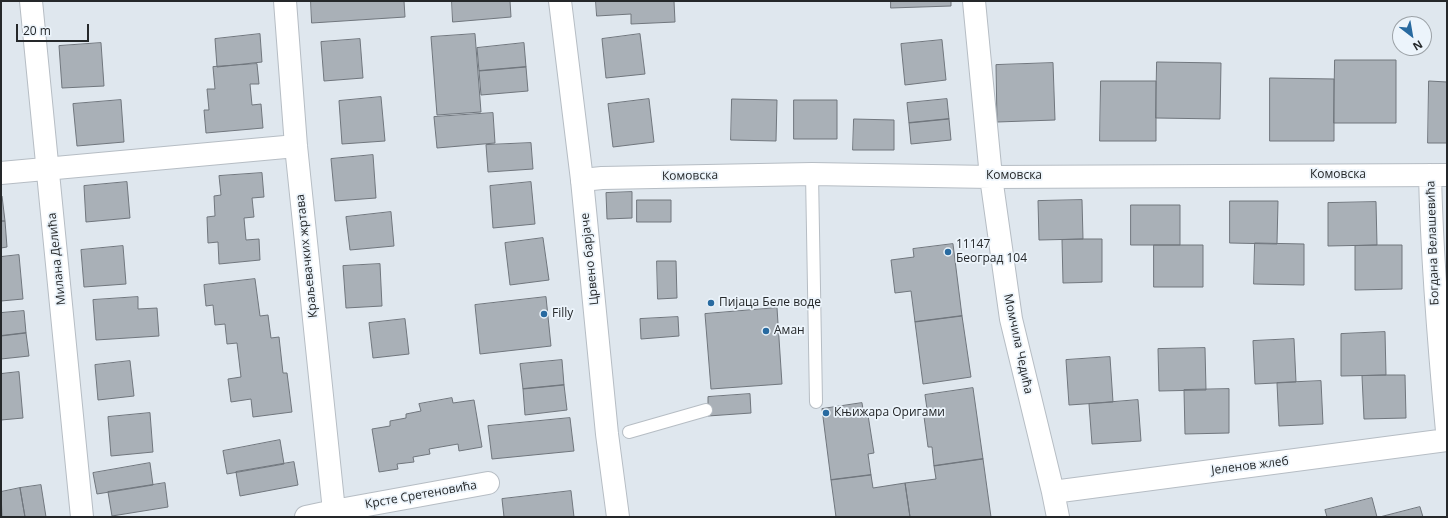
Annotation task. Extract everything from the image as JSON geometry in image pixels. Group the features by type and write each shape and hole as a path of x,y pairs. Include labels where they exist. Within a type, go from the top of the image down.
{"street":[{"name":"Милана Делића","path":"31,1 82,517"},
{"name":"Краљевачких жртава","path":"285,1 296,146 334,511"},
{"name":"Црвено барјаче","path":"560,1 582,180 607,434 618,517"},
{"name":"Момчила Чедића","path":"974,1 991,177 1011,319 1058,517"},
{"path":"1,173 296,146"},
{"name":"Комовска","path":"582,180 602,178 812,174 991,177 1439,175"},
{"name":"Богдана Велашевића","path":"1439,175 1435,299 1447,431"},
{"name":"Јеленов жлеб","path":"1053,492 1447,440"},
{"name":"Крсте Сретеновића","path":"306,517 488,483"}],"lane":[{"path":"812,174 816,402"},
{"path":"629,432 706,410"}],"building":[{"path":"311,1 404,1 405,17 312,23"},
{"path":"452,1 510,1 511,17 453,22"},
{"path":"596,1 674,1 675,22 631,24 631,14 597,16"},
{"path":"891,1 951,1 951,6 891,8"},
{"path":"260,34 262,62 217,67 215,39"},
{"path":"475,34 481,112 437,115 431,37"},
{"path":"640,34 645,74 606,78 602,39"},
{"path":"360,39 363,78 324,81 321,42"},
{"path":"942,40 946,80 905,85 901,44"},
{"path":"101,43 104,86 62,88 59,46"},
{"path":"524,43 526,67 479,71 477,48"},
{"path":"1335,60 1396,60 1396,123 1334,123"},
{"path":"1157,62 1221,63 1220,119 1156,118"},
{"path":"1053,63 1055,120 997,122 996,65"},
{"path":"257,64 259,84 250,84 252,105 261,104 263,128 206,133 204,110 209,110 207,89 215,89 213,67"},
{"path":"526,67 528,91 481,95 479,71"},
{"path":"1270,78 1334,79 1334,141 1270,141"},
{"path":"1101,81 1156,81 1156,141 1100,141"},
{"path":"1429,81 1447,82 1447,143 1428,143"},
{"path":"381,97 385,141 342,144 339,101"},
{"path":"649,99 654,142 613,147 608,104"},
{"path":"732,99 777,100 776,141 731,140"},
{"path":"947,99 949,119 909,123 907,103"},
{"path":"121,100 124,142 77,146 73,104"},
{"path":"794,100 837,100 837,139 794,139"},
{"path":"493,113 495,143 437,148 434,117"},
{"path":"854,119 894,120 894,150 853,150"},
{"path":"949,119 951,140 911,144 909,123"},
{"path":"531,143 533,169 488,172 486,145"},
{"path":"373,155 376,198 335,201 331,159"},
{"path":"262,173 264,197 252,198 254,217 244,218 246,240 259,239 260,260 219,264 218,242 208,243 207,217 215,216 214,196 221,195 219,176"},
{"path":"127,182 130,218 86,222 84,186"},
{"path":"531,182 535,224 493,228 490,186"},
{"path":"632,192 632,218 607,219 606,193"},
{"path":"2,196 5,221 1,221"},
{"path":"637,200 671,200 671,222 637,222"},
{"path":"1082,200 1083,239 1039,240 1038,201"},
{"path":"1230,201 1278,201 1277,244 1230,243"},
{"path":"1376,202 1377,245 1328,246 1328,203"},
{"path":"1131,205 1180,205 1180,245 1131,245"},
{"path":"391,212 394,246 350,250 346,217"},
{"path":"1,221 5,221 7,247 1,248"},
{"path":"543,238 549,280 510,285 505,243"},
{"path":"1102,239 1102,282 1063,283 1062,240"},
{"path":"1255,243 1304,244 1304,285 1254,284"},
{"path":"953,244 962,316 915,322 911,291 895,293 891,260 914,257 913,249"},
{"path":"1154,245 1203,245 1203,287 1154,287"},
{"path":"1402,245 1402,289 1355,290 1355,246"},
{"path":"123,246 126,284 84,287 81,250"},
{"path":"19,255 23,299 1,301 1,257"},
{"path":"657,261 676,261 677,298 658,299"},
{"path":"380,264 382,306 346,308 343,266"},
{"path":"255,279 260,316 268,315 271,338 279,337 283,373 287,373 292,412 253,417 251,399 231,402 228,379 241,377 237,343 227,344 225,324 215,325 213,305 206,306 204,285"},
{"path":"138,297 138,309 157,308 159,336 96,340 93,300"},
{"path":"546,297 551,346 480,354 475,305"},
{"path":"777,308 782,384 711,389 705,314"},
{"path":"24,311 26,333 1,336 1,313"},
{"path":"962,316 971,377 923,384 915,322"},
{"path":"678,317 679,336 641,339 640,319"},
{"path":"405,319 409,354 373,358 369,323"},
{"path":"1385,332 1386,375 1341,376 1341,334"},
{"path":"26,333 29,356 1,359 1,336"},
{"path":"1294,339 1296,382 1255,384 1253,341"},
{"path":"1205,348 1206,390 1159,391 1158,349"},
{"path":"1110,357 1113,402 1069,405 1066,360"},
{"path":"562,360 564,385 523,389 520,364"},
{"path":"130,361 134,396 98,400 95,365"},
{"path":"19,372 23,418 1,420 1,374"},
{"path":"1405,375 1406,418 1364,419 1362,376"},
{"path":"1321,381 1323,424 1279,426 1277,383"},
{"path":"564,385 567,410 525,415 523,389"},
{"path":"973,388 983,459 934,466 932,447 928,447 923,409 927,409 925,395"},
{"path":"1229,389 1229,433 1185,434 1184,390"},
{"path":"750,394 751,413 708,416 708,397"},
{"path":"452,398 453,403 474,400 482,447 459,451 458,444 429,449 430,454 413,457 414,462 397,464 398,469 379,472 372,429 390,426 390,421 406,418 406,414 421,411 419,404"},
{"path":"1138,400 1141,441 1092,444 1089,404"},
{"path":"862,403 864,415 868,415 874,453 868,454 871,475 831,480 822,409"},
{"path":"150,413 153,452 111,456 108,417"},
{"path":"570,418 574,451 492,459 488,426"},
{"path":"280,440 284,464 227,474 223,451"},
{"path":"983,459 991,517 910,517 905,483 936,479 934,466"},
{"path":"294,462 298,485 240,496 236,472"},
{"path":"150,463 153,485 97,494 93,473"},
{"path":"871,475 873,488 905,483 910,517 836,517 831,480"},
{"path":"165,483 168,507 112,516 108,492"},
{"path":"41,485 46,517 25,517 20,488"},
{"path":"20,488 25,517 2,517 1,492"},
{"path":"571,491 574,517 504,517 502,499"},
{"path":"1372,498 1377,517 1327,517 1325,510"},
{"path":"1420,507 1423,517 1380,517"}],"place":[{"name":"11147 Београд 104","path":"948,252"},
{"name":"Пијаца Беле воде","path":"711,303"},
{"name":"Filly","path":"544,314"},
{"name":"Аман","path":"766,331"},
{"name":"Књижара Оригами","path":"826,413"}]}
